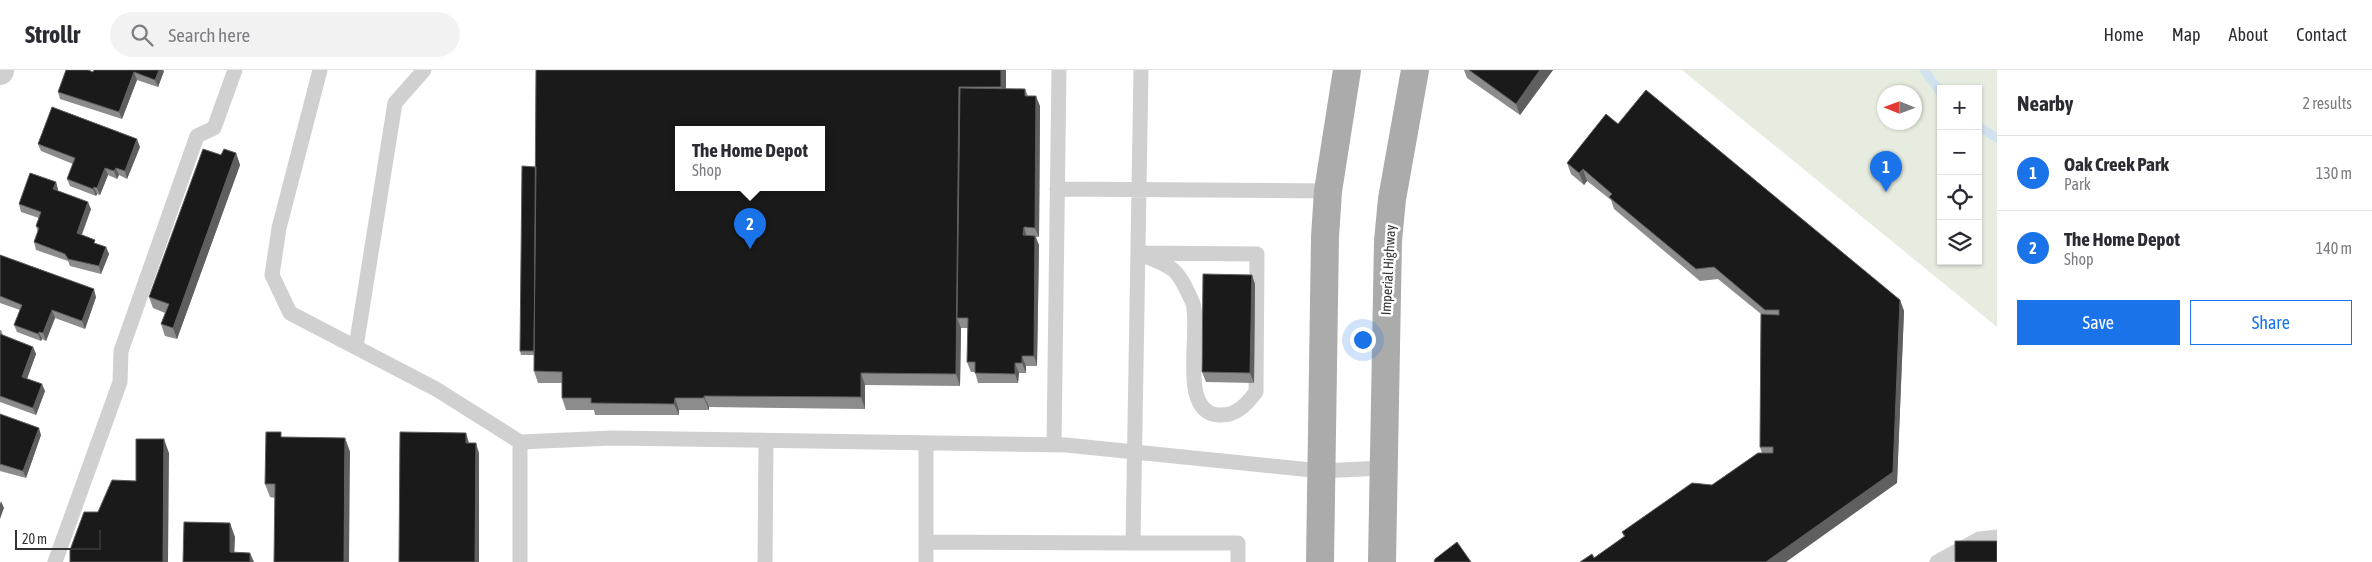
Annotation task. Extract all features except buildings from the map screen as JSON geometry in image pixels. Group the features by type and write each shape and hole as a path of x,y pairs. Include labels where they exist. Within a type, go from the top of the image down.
{"main road":[{"path":"1320,562 1323,302 1328,191 1347,70"},
{"name":"Imperial Highway","path":"1382,562 1388,241 1392,200 1415,70"}],"lane":[{"path":"55,562 120,382 121,350 197,136 214,128 235,70"},
{"path":"320,70 279,228 272,275 290,313 436,389 520,442 612,438 1054,445 1321,471 1383,468"},
{"path":"356,347 394,103 424,70"},
{"path":"1054,445 1059,70"},
{"path":"1133,543 1141,70"},
{"path":"1057,189 1328,191"},
{"path":"1138,253 1257,254 1256,392 1244,406 1228,415 1214,414 1202,405 1194,387 1193,304 1174,270 1138,253"},
{"path":"765,562 766,441"},
{"path":"520,442 520,562"},
{"path":"926,443 926,562"},
{"path":"1937,562 1979,539 1997,537"},
{"path":"926,542 1238,543 1238,562"}],"shaded area":[{"path":"1682,70 1997,70 1997,327"}],"waterway":[{"path":"1924,70 1937,88"},
{"path":"1982,129 1997,138"}],"place":[{"name":"Oak Creek Park","path":"1886,192"},
{"name":"The Home Depot","path":"750,249"}]}
